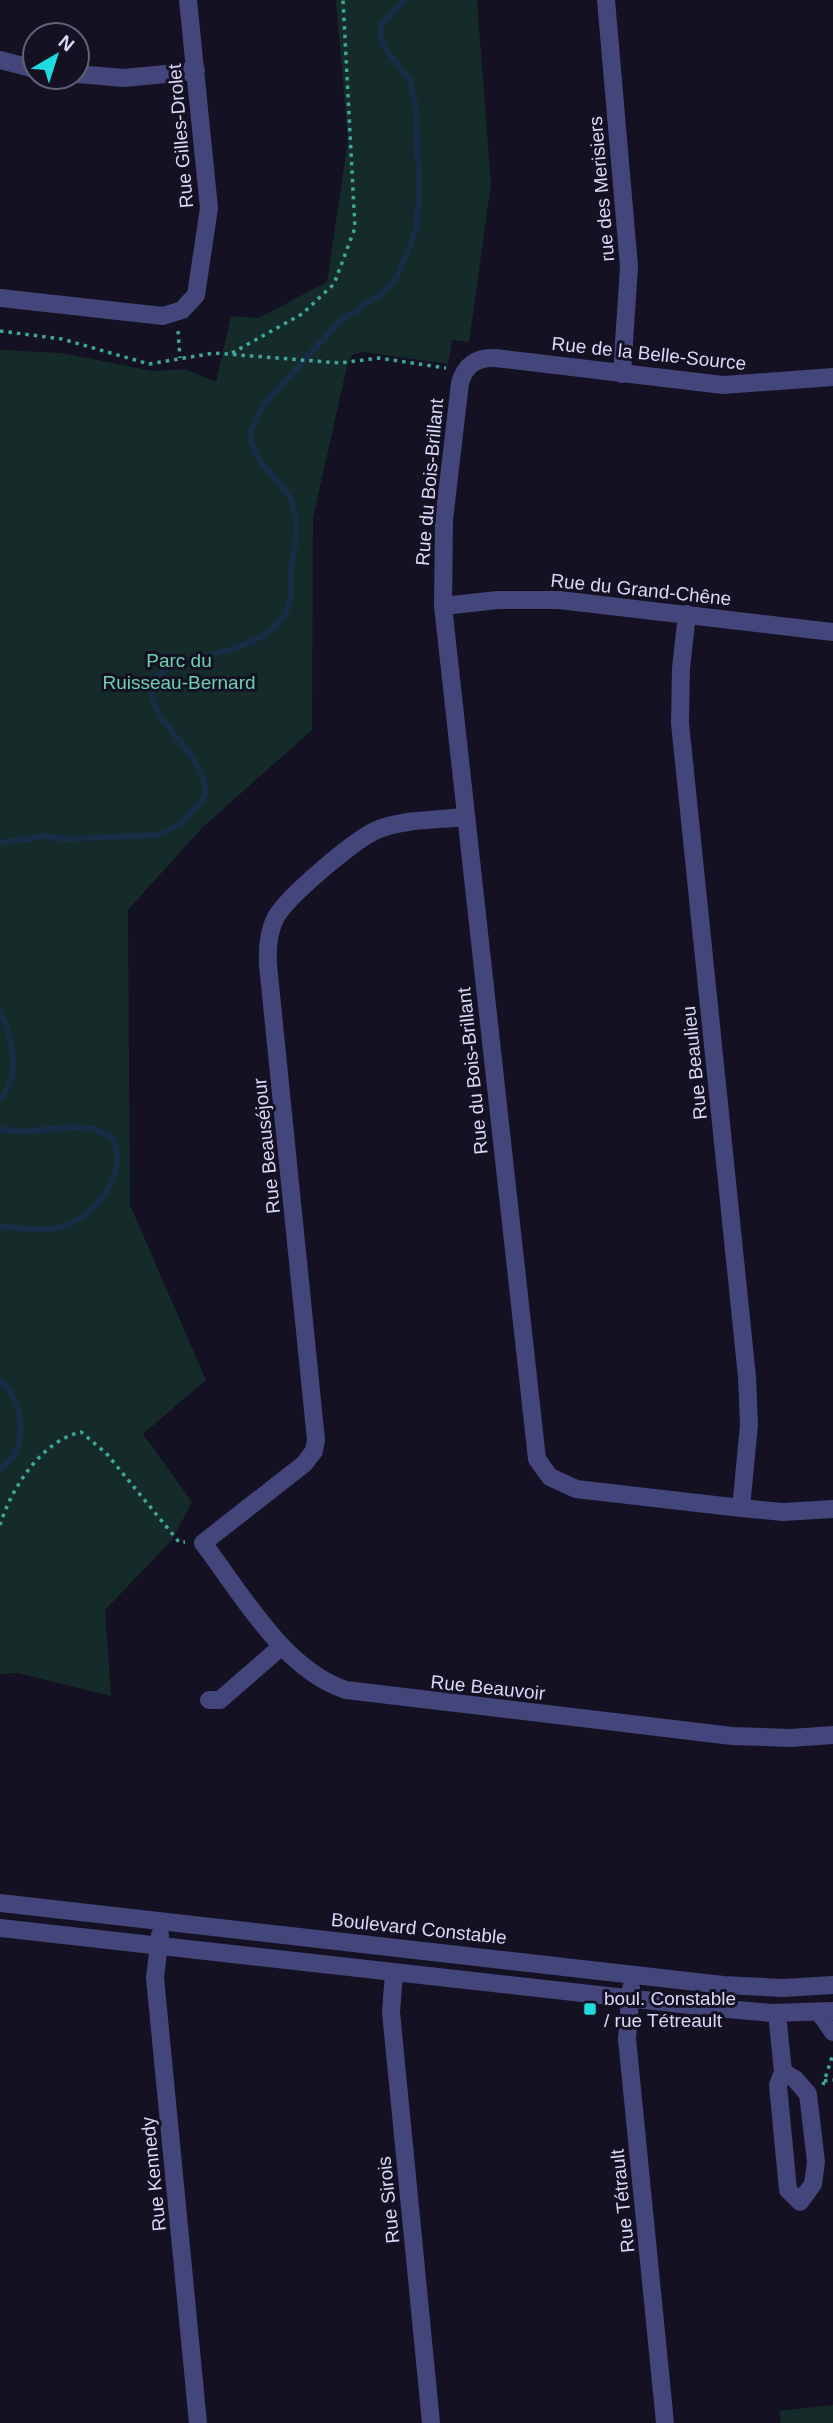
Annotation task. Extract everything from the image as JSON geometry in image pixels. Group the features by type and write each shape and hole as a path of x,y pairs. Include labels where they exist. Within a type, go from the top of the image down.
{"street":[{"name":"Rue Gilles-Drolet","path":"0,298 154,316 170,315 188,306 198,289 209,204 188,0"},
{"name":"rue des Merisiers","path":"606,0 629,266 622,374"},
{"path":"0,60 21,65"},
{"path":"91,75 124,78 196,71"},
{"name":"Rue de la Belle-Source","path":"465,371 476,361 487,358 737,385 833,377"},
{"name":"Rue du Bois-Brillant","path":"465,371 458,398 444,520 443,606 537,1459 550,1477 569,1487 741,1508 783,1511 833,1509"},
{"name":"Rue du Grand-Chêne","path":"443,606 531,599 833,632"},
{"name":"Rue Beaulieu","path":"687,614 681,668 680,723 748,1391 749,1425 741,1508"},
{"name":"Rue Beauséjour","path":"203,1543 304,1464 314,1451 316,1440 268,959 272,925 287,902 372,832 397,825 465,817"},
{"name":"Rue Beauvoir","path":"203,1543 282,1646 315,1676 356,1692 732,1736 792,1738 833,1735"},
{"path":"209,1700 220,1700 282,1646"},
{"name":"Boulevard Constable","path":"0,1903 757,1987 833,1985"},
{"name":"Rue Kennedy","path":"161,1921 155,1978 198,2423"},
{"path":"0,1928 630,1999 777,2013 826,2012 833,2032"},
{"name":"Rue Sirois","path":"394,1973 391,2012 431,2423"},
{"name":"Rue Tétrault","path":"633,1974 627,2039 665,2423"},
{"path":"777,2013 783,2072 778,2085 788,2190 800,2202 810,2191 815,2177 810,2107 803,2086 783,2072"}],"path":[{"path":"230,354 302,314 334,284 355,228 343,0"},
{"path":"178,329 180,359"},
{"path":"0,331 62,339 149,364 205,354 230,354 340,363 379,358 446,368"},
{"path":"0,1525 11,1495 27,1474 62,1441 81,1433 106,1453 179,1542 203,1543"},
{"path":"824,2081 833,2080"}],"green space":[{"name":"Parc du Ruisseau-Bernard","path":"336,0 477,0 491,184 469,342 452,340 448,364 363,352 352,355 347,366 313,518 312,730 203,827 128,910 130,1205 206,1380 143,1434 192,1502 172,1540 105,1610 111,1696 18,1673 0,1674 0,350 62,353 153,371 185,369 216,382 231,316 259,318 327,282 348,140"},
{"path":"833,2405 833,2423 781,2423 779,2411"}],"waterway":[{"path":"0,843 45,836 63,839 158,835 182,823 205,797 204,781 198,766 160,716 152,689 158,676 172,666 260,638 277,624 289,604 296,535 294,507 284,489 254,451 250,431 266,402 342,319 381,295 397,277 417,228 419,186 416,109 410,81 383,45 380,35 382,24 404,0"},
{"path":"0,1011 13,1056 11,1079 0,1100"},
{"path":"0,1129 29,1131 86,1128 113,1138 117,1152 111,1182 92,1209 79,1219 50,1229 0,1226"},
{"path":"0,1380 14,1401 21,1425 16,1449 10,1460 0,1469"}],"place":[{"name":"boul. Constable / rue Tétreault","path":"590,2009"}]}
